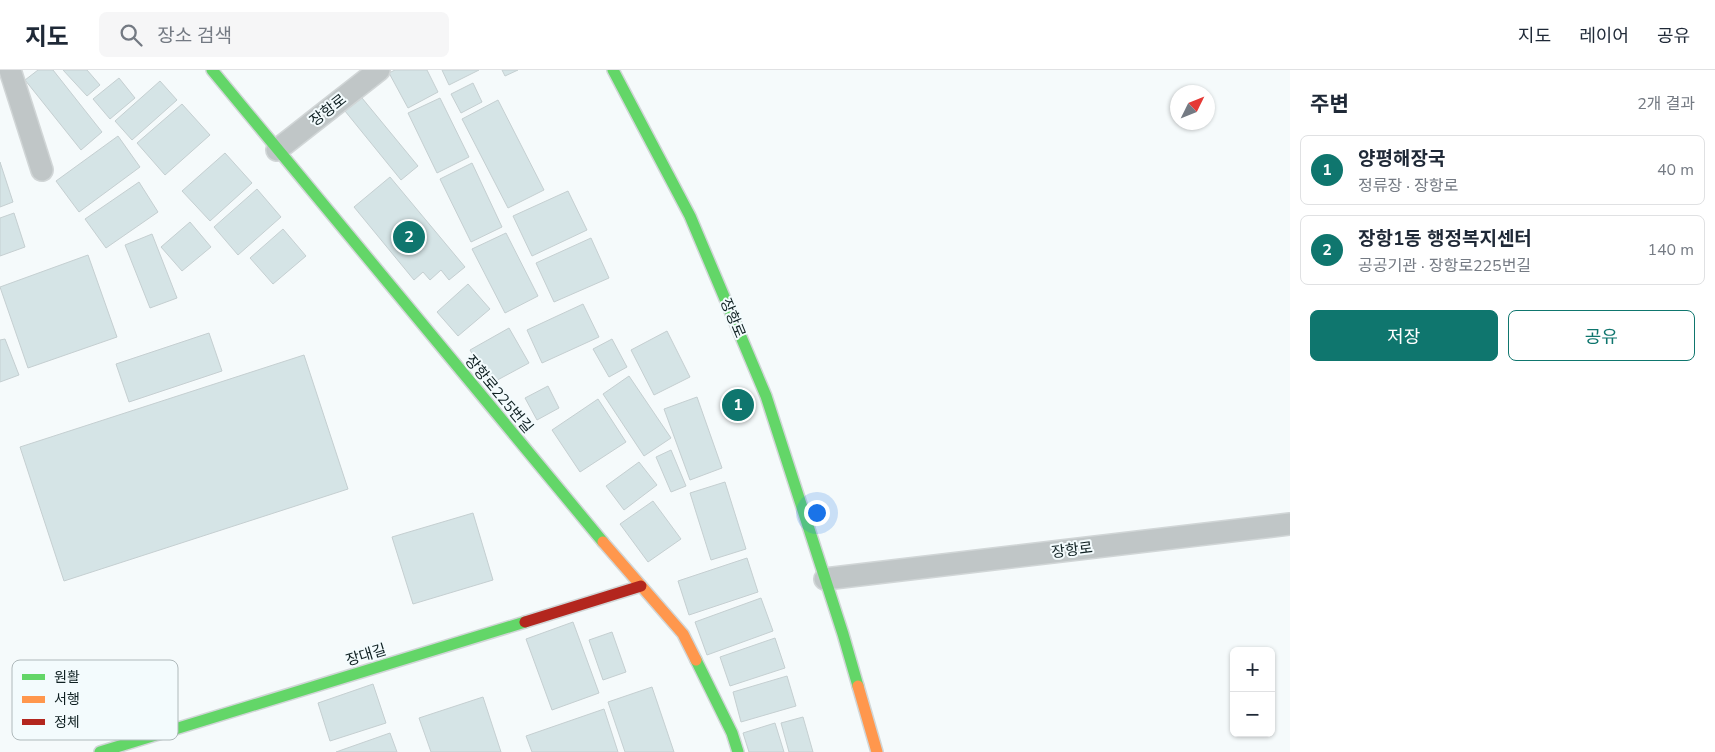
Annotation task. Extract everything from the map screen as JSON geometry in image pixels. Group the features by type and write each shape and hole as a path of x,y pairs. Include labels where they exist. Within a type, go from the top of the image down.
{"street":[{"path":"10,70 42,170"},
{"name":"장항로225번길","path":"212,70 683,634 732,733 738,752"},
{"name":"장항로","path":"277,150 379,70"},
{"name":"장항로","path":"613,70 690,216 762,387 843,634 877,752"},
{"name":"장항로","path":"825,579 1290,524"},
{"name":"장대길","path":"178,728 641,586"},
{"name":"장대길","path":"100,752 139,740"}],"building":[{"path":"38,70 53,70 102,132 81,150 25,80"},
{"path":"63,70 87,70 100,85 87,96"},
{"path":"395,70 427,70 438,92 408,108 389,73"},
{"path":"442,70 479,70 449,85"},
{"path":"502,70 518,70 505,76"},
{"path":"119,78 135,98 110,119 93,99"},
{"path":"160,81 177,100 132,140 115,121"},
{"path":"473,83 482,102 461,113 451,94"},
{"path":"362,98 418,166 401,180 345,111"},
{"path":"440,98 469,157 437,173 408,113"},
{"path":"498,100 544,190 508,208 462,119"},
{"path":"182,104 210,135 165,175 137,143"},
{"path":"118,136 140,167 79,212 56,181"},
{"path":"225,153 252,183 210,221 182,191"},
{"path":"0,162 13,202 0,207"},
{"path":"472,163 502,227 471,242 440,179"},
{"path":"390,177 465,267 449,280 441,270 430,280 423,272 414,280 354,207"},
{"path":"139,182 158,212 106,248 85,219"},
{"path":"257,189 281,217 238,255 214,227"},
{"path":"568,191 587,230 532,256 513,216"},
{"path":"14,213 25,247 0,256 0,218"},
{"path":"190,222 211,247 182,271 161,247"},
{"path":"283,229 306,256 273,284 250,258"},
{"path":"506,233 538,296 505,313 472,249"},
{"path":"152,234 177,298 150,308 125,245"},
{"path":"591,238 609,278 554,302 536,263"},
{"path":"88,255 117,337 28,368 0,287"},
{"path":"468,284 490,309 458,336 437,312"},
{"path":"583,304 599,337 542,363 527,330"},
{"path":"509,328 529,363 490,384 470,350"},
{"path":"667,331 690,377 654,395 631,350"},
{"path":"209,333 222,371 129,402 116,364"},
{"path":"5,339 19,375 0,382 0,340"},
{"path":"612,339 627,367 609,377 593,349"},
{"path":"304,355 348,489 64,581 20,447"},
{"path":"629,376 671,438 644,456 603,394"},
{"path":"548,386 559,408 537,420 525,398"},
{"path":"697,397 722,468 690,480 664,409"},
{"path":"598,399 626,442 580,472 552,430"},
{"path":"671,450 686,486 671,492 656,457"},
{"path":"639,462 657,485 624,510 606,486"},
{"path":"725,482 746,549 711,560 690,493"},
{"path":"653,501 681,539 648,562 620,524"},
{"path":"473,513 493,580 413,604 392,537"},
{"path":"747,558 758,592 689,615 678,581"},
{"path":"761,598 773,631 707,655 695,622"},
{"path":"573,622 599,693 552,710 526,639"},
{"path":"612,632 626,672 603,680 589,640"},
{"path":"775,638 785,668 730,686 720,657"},
{"path":"787,676 796,706 741,722 733,692"},
{"path":"373,684 386,723 330,741 318,703"},
{"path":"652,687 674,752 625,752 608,702"},
{"path":"483,697 501,752 431,752 419,718"},
{"path":"604,709 618,752 532,752 526,736"},
{"path":"803,717 813,752 789,752 781,723"},
{"path":"775,723 784,752 749,752 743,733"},
{"path":"390,733 397,752 336,752"}],"traffic: fast":[{"path":"212,70 603,542"},
{"path":"613,70 690,216 766,396 858,686"},
{"path":"178,728 525,622"},
{"path":"696,660 732,733 738,752"},
{"path":"100,752 139,740"}],"traffic: slow":[{"path":"603,542 683,634 696,660"},
{"path":"858,686 877,752"}],"traffic: jam":[{"path":"525,622 641,586"}],"place":[{"name":"장항1동 행정복지센터","path":"409,237"},
{"name":"양평해장국","path":"738,405"}]}
